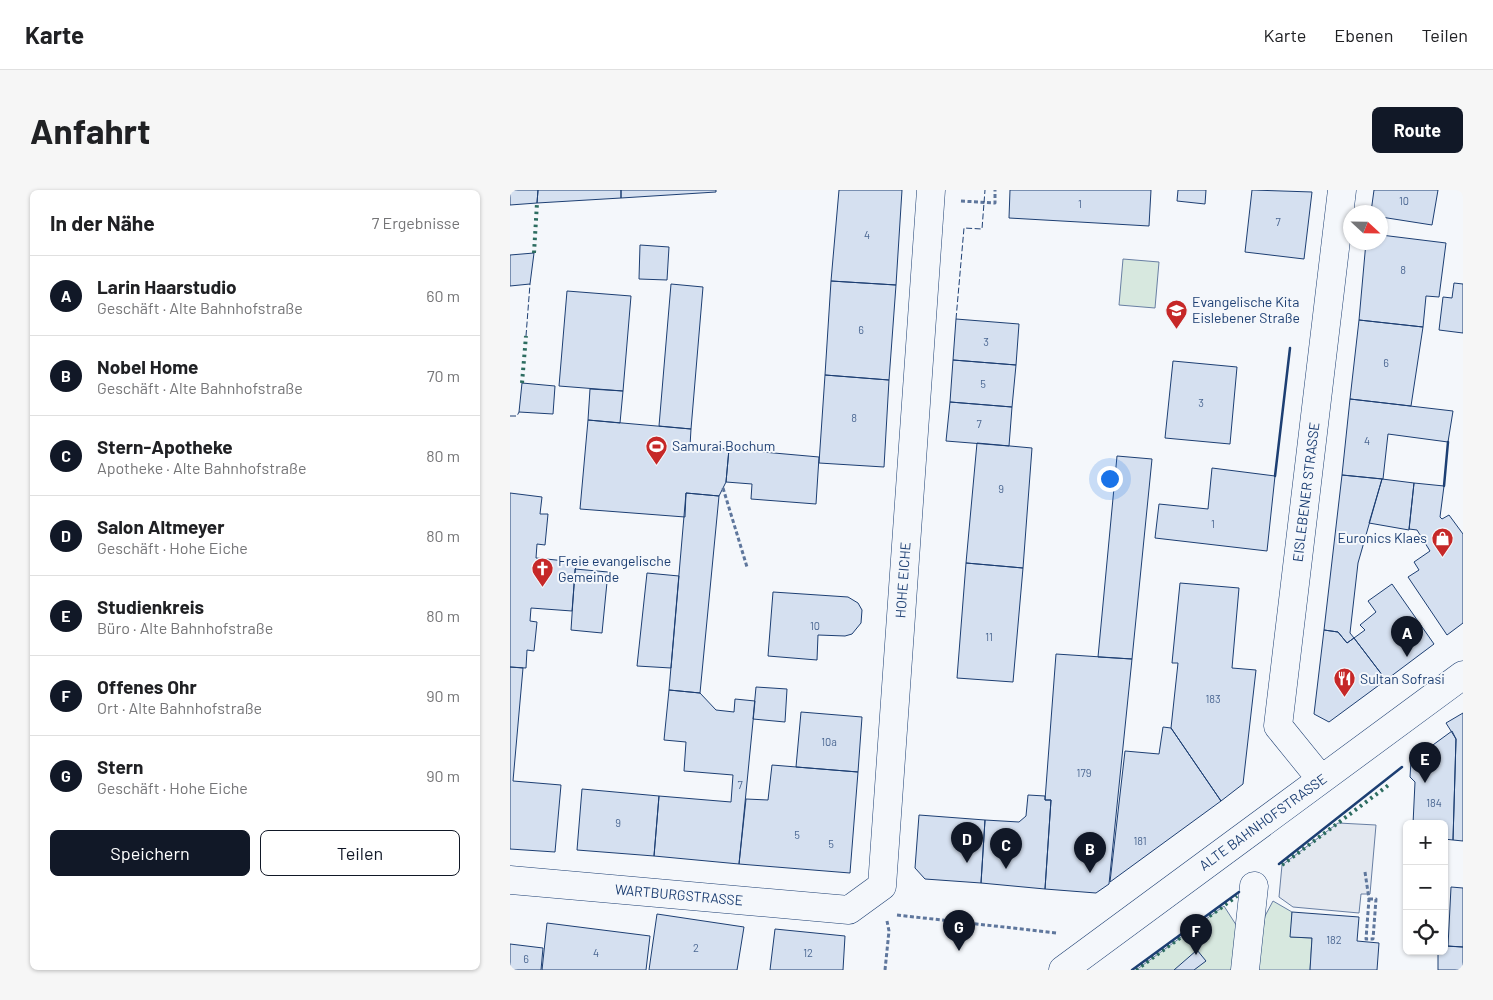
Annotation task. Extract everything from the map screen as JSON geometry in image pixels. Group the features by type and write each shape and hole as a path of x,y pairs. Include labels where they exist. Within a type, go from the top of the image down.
{"street":[{"name":"HOHE EICHE","path":"882,886 931,190"},
{"name":"EISLEBENER STRASSE","path":"1321,779 1278,726 1342,190"},
{"name":"ALTE BAHNHOFSTRASSE","path":"1063,970 1463,675"},
{"name":"WARTBURGSTRASSE","path":"510,880 849,910 882,886"},
{"path":"1245,970 1254,886"}],"path":[{"path":"984,203 995,203 995,190"},
{"path":"723,488 748,567"},
{"path":"1365,872 1369,899 1366,939 1368,941 1373,939 1376,899 1369,899"},
{"path":"882,886 889,931 884,970"},
{"path":"886,914 1105,939"}],"shaded area":[{"path":"1123,259 1159,262 1155,308 1119,305"},
{"path":"1338,823 1376,825 1370,894 1361,894 1359,913 1293,907 1279,897 1282,865"},
{"path":"1273,901 1292,912 1291,937 1312,938 1310,970 1256,970 1265,916"},
{"path":"1224,906 1240,931 1236,970 1136,970"}],"building":[{"path":"510,190 538,190 537,203 510,205"},
{"path":"538,190 621,190 621,198 537,203"},
{"path":"621,190 716,190 716,192 621,198"},
{"path":"839,190 902,190 896,285 831,281"},
{"path":"1010,190 1151,190 1149,226 1009,218"},
{"path":"1178,190 1206,190 1205,204 1177,201"},
{"path":"1252,190 1312,192 1304,259 1245,252"},
{"path":"1374,190 1438,190 1432,225 1388,218 1388,205 1372,205"},
{"path":"1388,236 1446,243 1439,297 1426,296 1423,327 1359,320 1365,250 1388,250"},
{"path":"640,245 669,247 667,280 639,279"},
{"path":"534,253 530,284 510,286 510,255"},
{"path":"831,281 896,285 889,380 825,375"},
{"path":"1454,283 1463,284 1463,333 1439,330 1443,297 1452,298"},
{"path":"671,284 703,287 691,429 659,426"},
{"path":"567,291 631,296 623,391 559,386"},
{"path":"956,319 1019,324 1016,365 953,360"},
{"path":"1359,320 1423,327 1411,406 1350,399"},
{"path":"953,360 1016,365 1012,407 950,402"},
{"path":"1173,361 1237,367 1230,444 1165,438"},
{"path":"825,375 889,380 884,467 819,463"},
{"path":"522,383 555,386 553,414 519,412"},
{"path":"590,389 623,391 620,423 588,420"},
{"path":"1350,399 1453,411 1448,442 1388,434 1383,479 1342,475"},
{"path":"950,402 1012,407 1009,446 946,441"},
{"name":"Samurai Bochum","path":"588,420 691,429 690,446 729,449 726,482 719,496 686,493 685,517 580,509"},
{"path":"977,443 1032,448 1023,568 966,563"},
{"path":"729,449 819,457 816,504 751,499 752,484 726,482"},
{"path":"1117,456 1152,459 1132,659 1098,657"},
{"path":"1212,468 1275,476 1267,551 1155,538 1159,504 1208,509"},
{"path":"1342,475 1382,479 1358,563 1350,633 1354,638 1347,643 1338,632 1324,630"},
{"path":"1382,479 1414,483 1409,530 1369,523"},
{"name":"Euronics Klaes","path":"1414,483 1444,486 1440,517 1442,519 1449,515 1463,534 1463,623 1447,635 1408,577 1419,570 1414,562 1430,551 1417,530 1409,529"},
{"name":"Freie evangelische Gemeinde","path":"510,493 542,497 540,514 548,514 545,545 537,544 536,558 576,562 572,611 531,608 530,621 537,622 534,651 527,650 526,668 510,667"},
{"path":"686,493 719,496 700,693 669,690"},
{"path":"966,563 1023,568 1013,682 957,678"},
{"path":"575,569 608,572 602,633 571,630"},
{"path":"647,573 679,576 671,668 637,666"},
{"path":"1180,583 1239,588 1232,668 1256,670 1243,784 1221,801 1171,728 1178,663 1172,663"},
{"path":"1392,584 1434,644 1386,680 1354,638 1365,630 1360,625 1376,612 1368,601"},
{"path":"773,592 848,597 858,603 862,610 861,623 852,634 845,636 818,635 817,660 768,656"},
{"path":"1324,630 1338,632 1347,643 1354,638 1386,680 1329,722 1314,714"},
{"path":"1056,654 1132,659 1109,884 1096,893 1045,889 1051,800 1045,800"},
{"path":"510,667 523,668 513,781 561,785 555,852 510,849"},
{"path":"756,687 787,689 785,722 753,719"},
{"path":"669,690 700,693 716,710 734,712 735,699 755,701 739,864 654,856 659,796 731,802 733,775 684,771 686,742 664,740"},
{"path":"801,712 862,717 858,772 796,767"},
{"path":"1463,713 1463,841 1453,840 1456,739 1446,723"},
{"path":"1163,727 1171,728 1221,801 1110,882 1125,751 1159,754"},
{"path":"1452,731 1456,739 1453,840 1448,839 1448,820 1413,820 1415,782 1410,777 1411,761"},
{"path":"772,765 858,772 850,873 739,864 746,799 768,800"},
{"path":"582,789 659,796 654,856 577,850"},
{"path":"1028,795 1045,796 1045,800 1051,800 1045,889 981,883 985,820 1019,822 1026,816"},
{"path":"919,815 985,820 981,883 925,879 915,868"},
{"path":"1451,887 1463,888 1463,947 1448,946"},
{"path":"1292,912 1359,917 1357,941 1379,943 1377,970 1310,970 1312,938 1290,937"},
{"path":"657,914 744,927 737,970 649,970"},
{"path":"547,923 650,936 646,970 542,970"},
{"path":"775,929 845,936 843,970 770,970"},
{"path":"510,944 543,948 541,970 510,970"},
{"path":"1448,946 1463,947 1463,970 1438,970 1438,955 1448,955"},
{"path":"1197,950 1206,961 1194,970 1174,970"}],"hedge":[{"path":"534,253 537,203"},
{"path":"522,383 526,336"},
{"path":"1282,865 1390,784"},
{"path":"1136,970 1237,896"}],"fence":[{"path":"956,319 964,228 982,229 985,190"},
{"path":"526,336 530,284"},
{"path":"510,416 517,416 519,412"}],"wall":[{"path":"1275,476 1290,348"},
{"path":"1444,486 1448,442"},
{"path":"1279,864 1402,767"},
{"path":"1132,970 1239,892"}],"place":[{"name":"Evangelische Kita Eislebener Straße","path":"1176,329"},
{"name":"Samurai Bochum","path":"656,465"},
{"name":"Euronics Klaes","path":"1443,557"},
{"name":"Freie evangelische Gemeinde","path":"542,588"},
{"name":"Larin Haarstudio","path":"1407,657"},
{"name":"Sultan Sofrasi","path":"1344,698"},
{"name":"Studienkreis","path":"1425,783"},
{"name":"Salon Altmeyer","path":"967,863"},
{"name":"Stern-Apotheke","path":"1006,869"},
{"name":"Nobel Home","path":"1090,873"},
{"name":"Stern","path":"959,951"},
{"name":"Offenes Ohr","path":"1196,955"}]}
